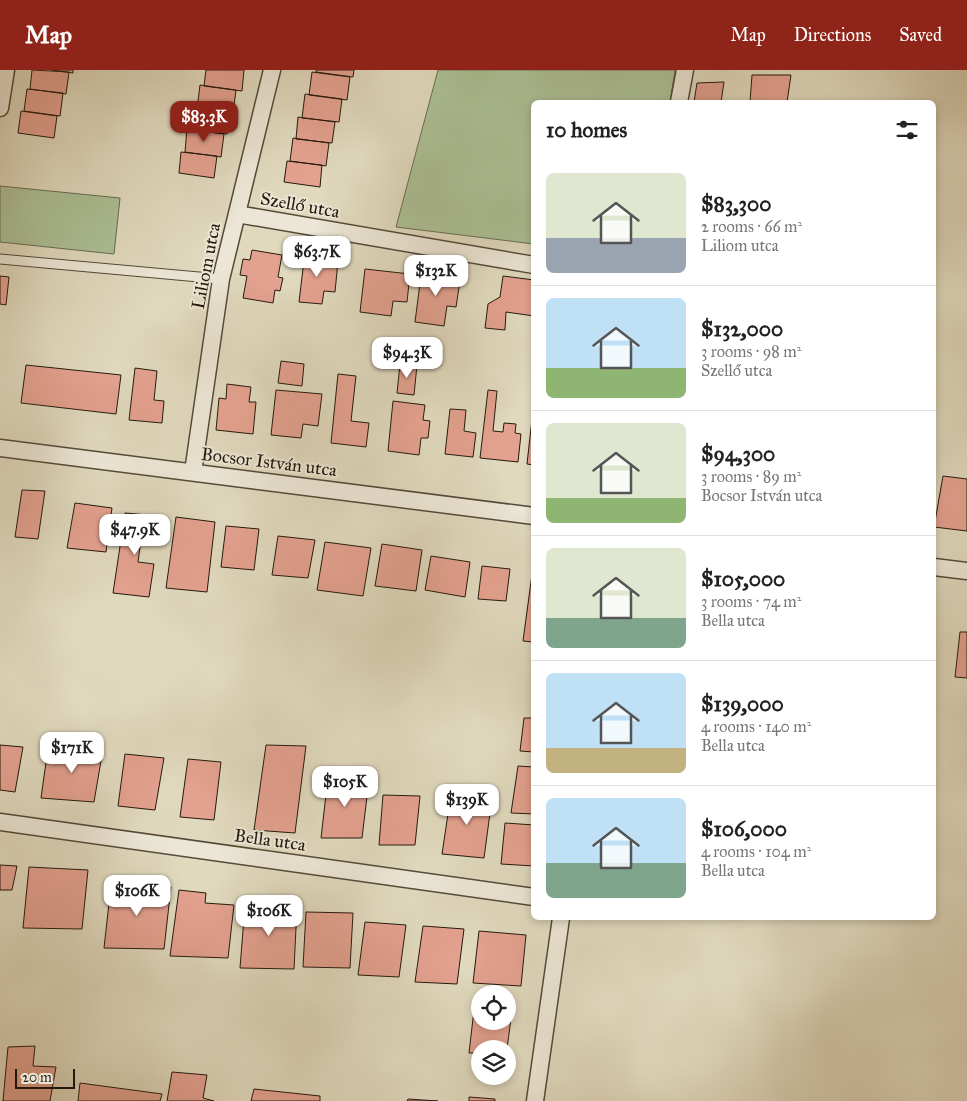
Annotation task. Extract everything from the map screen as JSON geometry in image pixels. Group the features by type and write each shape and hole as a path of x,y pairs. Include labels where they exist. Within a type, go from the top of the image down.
{"street":[{"path":"0,108 6,70"},
{"name":"Liliom utca","path":"193,472 221,279 272,70"},
{"path":"679,100 685,70"},
{"name":"Szellő utca","path":"237,214 531,265"},
{"name":"Bocsor István utca","path":"0,448 531,516"},
{"path":"936,566 967,571"},
{"name":"Bella utca","path":"0,822 531,897"},
{"path":"535,1101 561,920"}],"lane":[{"path":"0,259 221,279"}],"green space":[{"path":"438,70 675,70 670,100 531,100 531,244 396,227"},
{"path":"0,186 120,198 114,254 0,242"}],"building":[{"path":"32,70 69,72 66,94 30,89"},
{"path":"51,70 73,70 73,73"},
{"path":"206,70 244,70 242,91 204,86"},
{"path":"316,70 354,70 353,77 316,72"},
{"path":"312,72 350,77 347,100 309,95"},
{"path":"752,75 791,75 787,100 750,100"},
{"path":"724,82 721,100 694,100 697,83"},
{"path":"200,85 236,90 233,113 197,109"},
{"path":"27,89 63,93 60,116 24,111"},
{"path":"305,94 342,99 339,122 302,118"},
{"path":"193,108 230,113 227,134 190,130"},
{"path":"21,111 57,116 54,138 18,133"},
{"path":"298,117 335,122 332,143 296,139"},
{"path":"187,129 224,134 221,157 185,152"},
{"path":"293,138 329,143 326,166 290,161"},
{"path":"181,152 217,156 214,178 179,173"},
{"path":"287,161 322,165 320,187 284,182"},
{"path":"252,250 282,255 278,277 283,278 280,291 275,290 273,303 243,298 247,276 240,275 243,259 250,260"},
{"path":"305,252 328,255 327,260 338,261 335,292 324,291 322,304 299,302"},
{"path":"422,268 450,272 449,280 460,281 456,307 447,306 444,326 415,322"},
{"path":"365,269 410,274 407,302 393,301 391,316 360,312"},
{"path":"0,276 9,277 6,305 0,304"},
{"path":"503,276 531,280 531,316 506,312 505,330 485,328 488,304 500,297"},
{"path":"281,361 304,364 302,386 278,383"},
{"path":"400,364 417,365 414,395 397,393"},
{"path":"26,365 121,375 116,414 21,403"},
{"path":"135,368 157,371 154,400 164,401 162,423 129,420"},
{"path":"338,374 356,376 351,421 369,423 366,447 331,443"},
{"path":"227,384 251,387 249,402 256,402 253,434 216,430 219,398 226,399"},
{"path":"276,390 322,394 318,426 303,424 301,438 271,435"},
{"path":"488,390 497,391 493,431 503,432 504,423 516,424 515,433 521,434 518,462 480,458"},
{"path":"393,401 425,405 423,420 430,421 428,438 421,438 419,455 388,451"},
{"path":"450,409 466,410 464,431 476,433 473,457 445,454"},
{"path":"531,428 531,465 527,464"},
{"path":"943,476 967,479 967,531 936,527 936,516"},
{"path":"22,490 45,491 38,539 15,537"},
{"path":"75,503 112,508 106,552 67,548"},
{"path":"125,513 159,516 155,540 141,539 138,562 154,564 149,597 113,593"},
{"path":"176,517 215,522 207,592 166,588"},
{"path":"226,526 259,529 254,570 221,567"},
{"path":"278,536 315,540 308,578 272,575"},
{"path":"325,542 371,548 363,596 317,590"},
{"path":"382,544 422,550 416,591 375,586"},
{"path":"431,556 470,562 465,597 425,590"},
{"path":"482,566 510,569 506,601 478,599"},
{"path":"531,582 531,642 523,641"},
{"path":"960,632 967,632 967,678 955,677"},
{"path":"524,718 531,718 531,752 520,751"},
{"path":"0,745 23,747 15,792 0,790"},
{"path":"266,745 306,746 295,833 254,830"},
{"path":"48,748 103,749 94,802 41,798"},
{"path":"125,754 164,758 155,810 118,806"},
{"path":"188,759 221,762 214,820 180,817"},
{"path":"518,766 531,767 531,814 511,813"},
{"path":"328,777 369,780 362,838 321,838"},
{"path":"451,794 492,798 484,858 442,854"},
{"path":"383,795 420,796 415,845 379,845"},
{"path":"505,823 531,825 531,866 501,864"},
{"path":"0,865 17,866 12,890 0,890"},
{"path":"29,867 88,870 82,929 23,928"},
{"path":"111,885 171,887 164,949 104,948"},
{"path":"179,890 206,893 205,903 234,905 228,958 170,956"},
{"path":"245,905 297,907 294,969 240,968"},
{"path":"306,912 353,913 350,968 303,967"},
{"path":"365,922 406,925 399,977 358,975"},
{"path":"423,926 464,929 457,984 415,982"},
{"path":"479,931 526,935 521,986 473,983"},
{"path":"472,1030 510,1030 508,1040 471,1040 471,1053 469,1053"},
{"path":"35,1046 33,1066 56,1067 50,1101 3,1101 8,1047"},
{"path":"172,1072 207,1075 203,1098 214,1101 167,1101"},
{"path":"80,1083 162,1094 160,1101 78,1101"},
{"path":"254,1089 320,1096 320,1101 251,1101"},
{"path":"469,1097 495,1099 495,1101 469,1101"},
{"path":"408,1099 438,1101 407,1101"}]}
